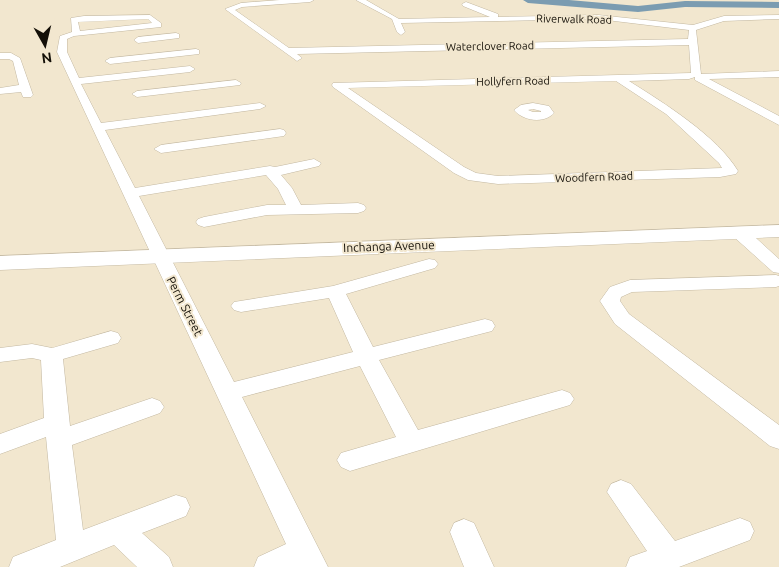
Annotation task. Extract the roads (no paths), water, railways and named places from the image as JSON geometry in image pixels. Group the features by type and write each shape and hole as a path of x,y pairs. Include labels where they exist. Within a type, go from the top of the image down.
{"street":[{"path":"300,60 229,9 238,6 293,4 310,0"},
{"path":"360,0 397,21 406,48"},
{"path":"466,4 501,19"},
{"path":"76,33 74,20 84,18 150,17 158,25 76,33 63,38 62,44 91,42"},
{"name":"Riverwalk Road","path":"397,21 598,17 694,28 719,19 779,18"},
{"path":"694,28 692,42 697,76 779,121"},
{"path":"139,58 133,41 176,36"},
{"name":"Waterclover Road","path":"287,51 692,42"},
{"name":"Perm Street","path":"62,44 62,52 75,82 308,558"},
{"path":"110,61 196,52"},
{"path":"0,56 11,56 17,60 26,92 0,92"},
{"path":"75,82 190,69"},
{"path":"172,71 182,88"},
{"path":"761,74 779,82"},
{"name":"Hollyfern Road","path":"337,85 779,74"},
{"name":"Woodfern Road","path":"337,85 459,170 481,179 720,173 730,170 725,161 670,112 618,78"},
{"path":"512,81 533,106"},
{"path":"137,94 236,83"},
{"path":"98,127 260,106"},
{"path":"203,134 207,122 204,113"},
{"path":"161,149 203,134 280,133"},
{"path":"131,193 261,171 270,170 274,172 314,163"},
{"path":"274,172 289,194 295,208"},
{"path":"204,222 252,212 295,208 358,208"},
{"name":"Inchanga Avenue","path":"0,263 779,231"},
{"path":"740,233 778,275"},
{"path":"241,306 335,291 429,264"},
{"path":"778,275 630,286 616,291 610,301 622,319 779,439"},
{"path":"335,291 366,356 412,443"},
{"path":"228,392 485,326"},
{"path":"0,355 23,351 52,355 111,338"},
{"path":"52,355 58,431 71,547"},
{"path":"350,460 562,399"},
{"path":"0,444 152,406"},
{"path":"621,492 669,557"},
{"path":"24,567 176,507"},
{"path":"117,529 158,567"},
{"path":"641,567 740,531"},
{"path":"464,532 479,567"},
{"path":"269,567 308,558"}],"waterway":[{"path":"528,0 638,9 685,4 779,5"}]}
